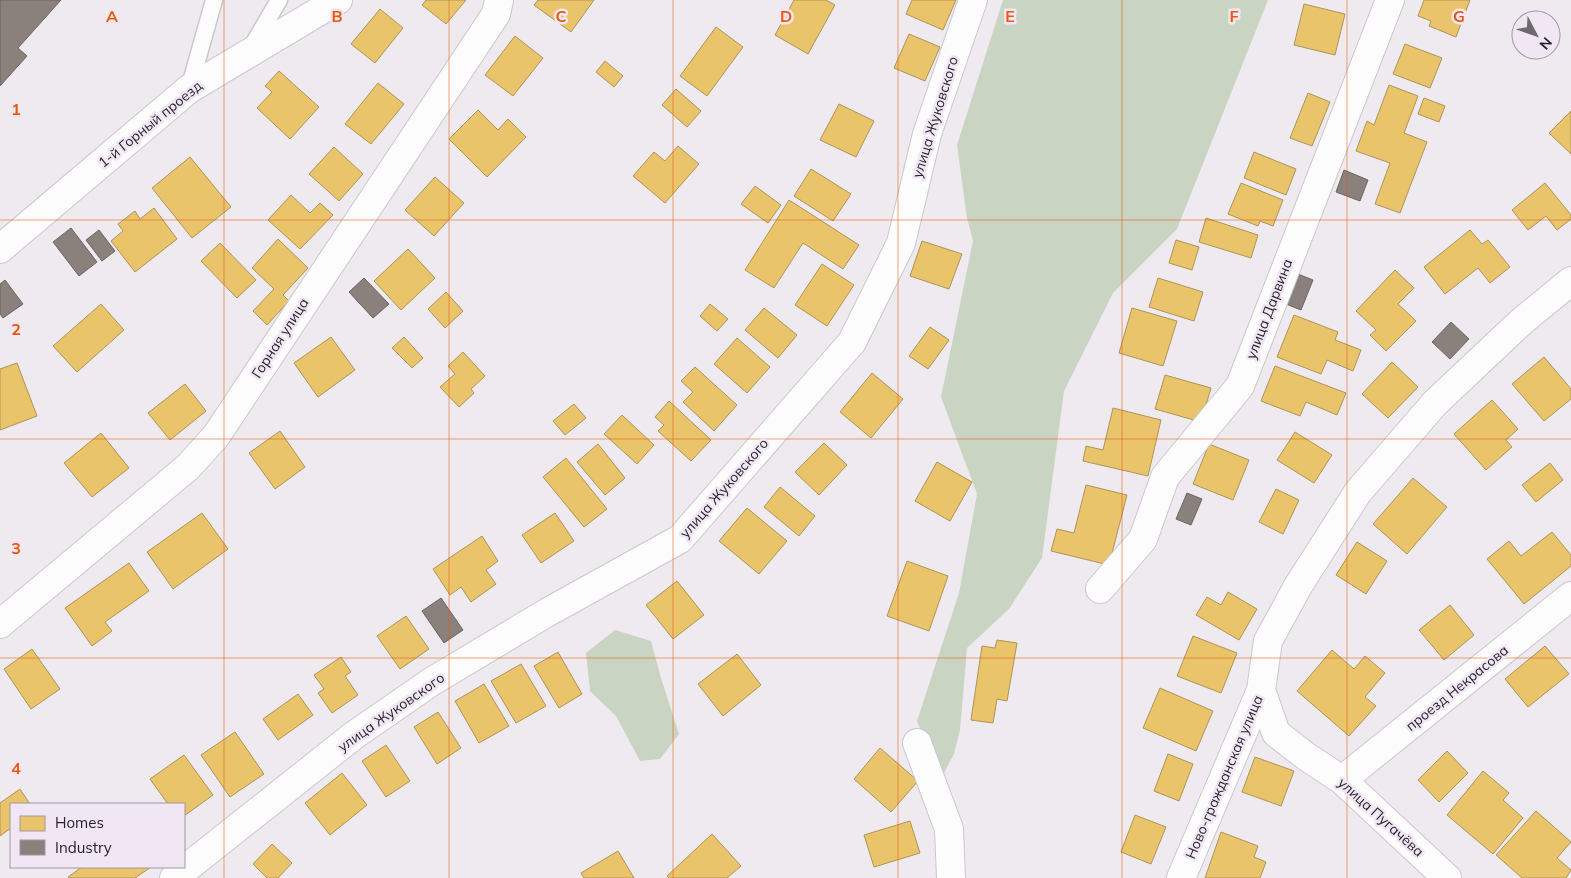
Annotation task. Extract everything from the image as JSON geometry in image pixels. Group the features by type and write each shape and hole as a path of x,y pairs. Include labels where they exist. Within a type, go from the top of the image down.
{"street":[{"name":"1-й Горный проезд","path":"0,249 189,89 338,0"},
{"name":"Горная улица","path":"0,624 188,467 216,436 496,14 499,0"},
{"name":"улица Жуковского","path":"174,878 353,736 431,682 548,612 680,539 852,342 901,243 927,134 972,0"},
{"name":"улица Дарвина","path":"1100,589 1143,539 1165,478 1240,386 1390,0"},
{"name":"Ново-гражданская улица","path":"1180,878 1261,690 1268,642 1298,586 1358,492 1435,403 1521,322 1571,280"},
{"name":"проезд Некрасова","path":"1342,780 1571,596"},
{"name":"улица Пугачёва","path":"1261,690 1276,733 1307,757 1342,780 1447,878"},
{"path":"917,743 949,829 951,878"}],"lane":[{"path":"189,89 214,0"},
{"path":"248,53 279,0"}],"green space":[{"path":"1003,0 1268,0 1177,229 1113,293 1064,391 1042,558 1009,609 967,648 960,730 954,754 944,773 937,775 917,721 959,593 977,494 941,397 973,241 967,218 957,145"},
{"path":"615,630 651,641 679,734 660,759 640,761 616,716 590,691 586,653"}],"building: Homes":[{"path":"426,0 466,0 446,24 422,5"},
{"path":"538,0 594,0 571,32 534,5"},
{"path":"794,0 826,0 835,5 808,54 775,35"},
{"path":"912,0 956,0 943,30 906,14"},
{"path":"1424,0 1470,0 1456,37 1429,26 1431,21 1418,16"},
{"path":"1304,4 1345,14 1335,55 1294,45"},
{"path":"380,9 403,28 375,63 351,44"},
{"path":"716,27 743,47 707,96 680,76"},
{"path":"909,34 940,47 925,81 894,68"},
{"path":"515,36 543,58 513,96 485,75"},
{"path":"1405,44 1442,58 1430,88 1393,74"},
{"path":"605,61 623,76 614,87 596,72"},
{"path":"279,71 319,107 290,139 257,108 272,92 265,86"},
{"path":"378,83 404,104 371,144 345,124"},
{"path":"1389,85 1418,96 1404,133 1427,142 1400,213 1375,204 1390,163 1356,151 1367,121 1374,125"},
{"path":"676,89 701,111 687,127 662,105"},
{"path":"1308,93 1330,102 1312,146 1290,138"},
{"path":"1424,98 1445,106 1439,122 1418,114"},
{"path":"839,104 874,121 856,157 820,140"},
{"path":"478,110 498,130 508,119 526,137 487,177 449,139"},
{"path":"1571,111 1571,154 1549,133"},
{"path":"678,146 699,164 665,203 633,176 654,152 665,161"},
{"path":"334,147 363,174 339,201 309,174"},
{"path":"1254,152 1296,169 1286,195 1244,178"},
{"path":"190,157 231,207 192,238 152,188"},
{"path":"811,169 851,194 833,221 794,196"},
{"path":"435,177 464,203 434,236 405,210"},
{"path":"1241,183 1283,200 1273,226 1260,221 1258,226 1228,214"},
{"path":"1545,183 1571,215 1571,219 1557,230 1546,216 1528,230 1512,210"},
{"path":"755,186 781,205 768,223 741,204"},
{"path":"291,195 310,213 320,203 333,215 300,249 268,220"},
{"path":"789,200 859,245 843,269 803,243 774,288 745,270"},
{"path":"154,208 177,239 135,272 111,241 123,231 118,224 135,211 140,219"},
{"path":"1206,218 1258,235 1251,258 1199,242"},
{"path":"1470,230 1482,244 1488,240 1510,267 1490,283 1478,268 1445,294 1424,267"},
{"path":"278,239 308,268 283,295 289,301 267,325 253,311 274,289 252,268"},
{"path":"1176,240 1199,247 1192,270 1169,263"},
{"path":"922,241 962,254 949,289 910,276"},
{"path":"220,243 256,280 237,298 201,261"},
{"path":"408,249 435,278 401,310 374,281"},
{"path":"822,264 854,285 827,326 795,305"},
{"path":"1395,270 1414,288 1398,304 1416,321 1386,351 1370,335 1376,330 1356,311"},
{"path":"1158,278 1203,292 1194,321 1149,307"},
{"path":"446,292 463,311 445,328 428,309"},
{"path":"101,304 124,330 77,372 53,346"},
{"path":"710,304 728,319 717,331 700,316"},
{"path":"764,308 797,335 778,358 745,330"},
{"path":"1132,308 1177,321 1163,366 1119,353"},
{"path":"1294,315 1338,332 1335,340 1361,350 1353,371 1327,360 1321,374 1277,357"},
{"path":"930,327 949,340 928,369 909,356"},
{"path":"331,337 355,370 318,397 294,363"},
{"path":"404,337 423,358 412,368 392,348"},
{"path":"737,338 770,367 747,393 714,364"},
{"path":"463,352 485,376 471,389 474,393 459,407 440,387 455,374 448,366"},
{"path":"1544,357 1571,389 1571,399 1544,421 1512,384"},
{"path":"1392,362 1418,387 1388,418 1362,394"},
{"path":"17,363 37,416 0,430 0,369"},
{"path":"1275,366 1346,393 1337,415 1306,402 1300,416 1261,401"},
{"path":"695,367 737,405 714,431 683,402 693,392 681,381"},
{"path":"872,373 903,399 871,438 840,412"},
{"path":"1165,375 1211,388 1201,422 1155,409"},
{"path":"185,384 206,411 170,440 148,413"},
{"path":"1492,400 1518,429 1506,440 1512,447 1486,470 1454,434"},
{"path":"669,401 711,440 691,461 658,431 664,425 655,417"},
{"path":"574,404 586,418 565,435 553,421"},
{"path":"1113,408 1161,420 1148,476 1083,461 1086,446 1103,450"},
{"path":"622,415 654,445 637,464 604,434"},
{"path":"280,431 305,467 275,489 249,453"},
{"path":"1295,432 1332,455 1314,483 1277,460"},
{"path":"101,433 129,468 92,497 64,463"},
{"path":"824,443 847,465 819,495 795,472"},
{"path":"598,444 625,478 605,495 577,462"},
{"path":"1209,444 1249,460 1233,500 1193,484"},
{"path":"566,458 607,509 584,527 543,477"},
{"path":"937,462 972,482 950,521 915,501"},
{"path":"1550,463 1563,480 1536,502 1522,485"},
{"path":"1413,478 1447,507 1407,554 1373,524"},
{"path":"1086,485 1127,495 1109,565 1051,551 1057,529 1074,533"},
{"path":"780,487 815,516 799,536 764,507"},
{"path":"1276,489 1299,500 1283,534 1259,522"},
{"path":"747,508 787,541 759,574 719,541"},
{"path":"202,513 228,549 173,589 147,552"},
{"path":"555,513 574,541 541,563 522,535"},
{"path":"1552,532 1571,555 1571,566 1524,604 1487,559 1509,541 1521,556"},
{"path":"482,536 498,561 486,570 496,584 471,602 461,587 450,595 433,569"},
{"path":"1357,542 1387,561 1366,594 1336,575"},
{"path":"907,561 948,576 929,631 887,616"},
{"path":"129,563 149,591 105,622 112,631 92,646 65,608"},
{"path":"677,581 704,615 673,639 646,605"},
{"path":"1228,592 1257,609 1239,640 1196,615 1207,597 1221,605"},
{"path":"1450,605 1474,635 1444,660 1419,630"},
{"path":"406,616 429,649 400,669 377,636"},
{"path":"1193,636 1237,653 1221,693 1177,676"},
{"path":"997,640 1017,643 1007,701 997,699 993,723 971,720 982,646 995,648"},
{"path":"1545,646 1569,674 1528,707 1505,679"},
{"path":"32,649 60,689 31,709 4,669"},
{"path":"1332,650 1354,669 1365,656 1385,673 1365,697 1376,706 1349,736 1297,691"},
{"path":"558,652 582,694 559,708 534,666"},
{"path":"737,654 761,685 723,716 698,684"},
{"path":"341,657 351,672 345,676 358,695 332,713 318,693 324,689 314,675"},
{"path":"521,664 546,706 516,723 491,681"},
{"path":"484,684 509,726 479,743 455,701"},
{"path":"1160,688 1213,711 1196,751 1143,728"},
{"path":"298,694 313,715 278,740 263,719"},
{"path":"438,712 461,748 437,764 414,727"},
{"path":"235,732 264,774 230,797 201,755"},
{"path":"386,745 410,781 386,797 362,761"},
{"path":"880,748 918,781 891,812 854,779"},
{"path":"1447,751 1468,773 1439,802 1418,780"},
{"path":"1168,754 1193,764 1179,801 1154,791"},
{"path":"184,755 213,795 185,815 185,803 167,803 150,779"},
{"path":"1255,757 1294,771 1281,806 1242,792"},
{"path":"1483,771 1509,793 1503,800 1523,818 1493,854 1447,815"},
{"path":"342,773 367,805 330,835 305,803"},
{"path":"20,789 29,803 10,803 10,829 0,836 0,803"},
{"path":"1536,811 1571,842 1557,858 1571,870 1566,878 1522,878 1496,855"},
{"path":"1135,815 1166,827 1151,864 1121,852"},
{"path":"910,821 920,853 874,867 864,835"},
{"path":"1221,832 1258,846 1254,857 1266,862 1260,878 1205,878"},
{"path":"712,834 741,866 727,878 669,878 667,876"},
{"path":"272,844 292,863 278,878 267,878 253,864"},
{"path":"618,851 634,878 584,878 581,873"},
{"path":"81,868 150,868 135,878 68,877"}],"building: Industry":[{"path":"0,0 61,0 18,48 27,56 0,86"},
{"path":"1344,170 1368,180 1360,201 1336,192"},
{"path":"71,228 97,262 79,276 53,242"},
{"path":"99,230 115,251 102,261 86,240"},
{"path":"1298,274 1313,280 1301,310 1286,304"},
{"path":"364,278 389,304 373,318 349,292"},
{"path":"5,280 23,304 3,318 0,314 0,284"},
{"path":"1451,322 1469,339 1450,359 1432,342"},
{"path":"1187,493 1202,499 1191,525 1176,519"},
{"path":"441,598 463,630 444,643 422,611"}]}
